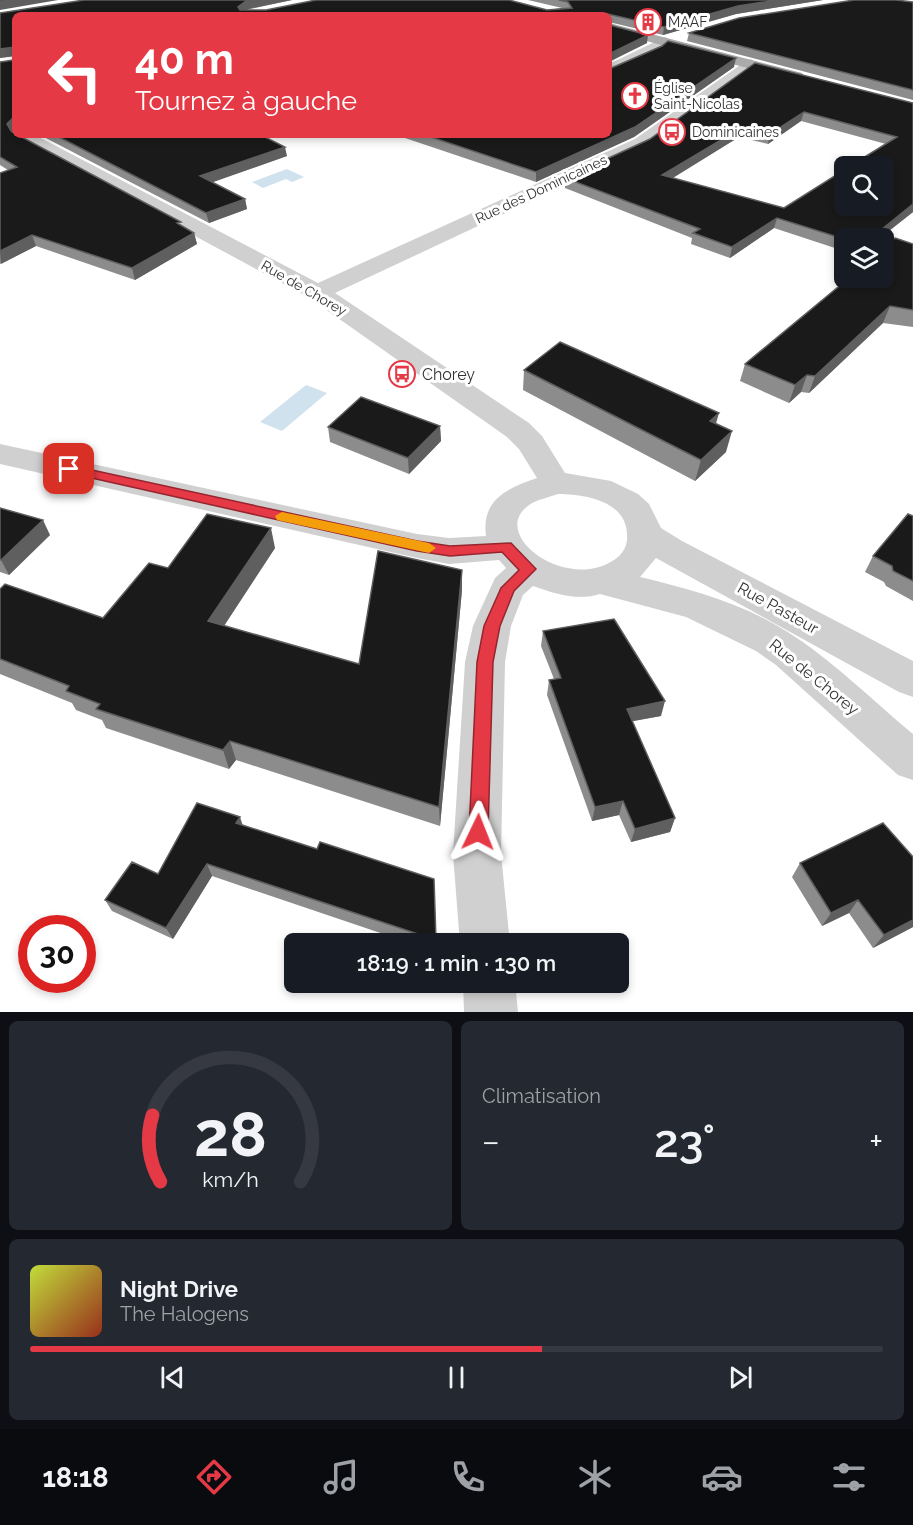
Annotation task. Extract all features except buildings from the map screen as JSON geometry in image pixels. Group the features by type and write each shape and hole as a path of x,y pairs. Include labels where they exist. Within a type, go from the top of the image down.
{"main road":[{"path":"612,28 809,79"},
{"path":"665,41 685,33"}],"street":[{"path":"612,69 655,49 665,41"},
{"name":"Rue des Dominicaines","path":"317,292 641,143 751,64"},
{"path":"620,136 641,143"},
{"name":"Rue de Chorey","path":"25,138 317,292 518,430 531,443 556,483"},
{"path":"0,454 417,546 517,558 545,577 564,582 601,581 617,576 630,568 639,558 644,546 645,534 637,515 621,499 590,485 556,483 529,490 509,505 501,525 517,558 508,588 492,626 485,662 477,854 484,933"},
{"name":"Rue Pasteur","path":"645,534 670,550 913,680"},
{"name":"Rue de Chorey","path":"601,581 696,605 770,640 790,654 913,761"},
{"path":"490,993 491,1012"}],"water":[{"path":"287,169 304,177 292,182 286,179 263,188 252,182"},
{"path":"306,385 327,393 282,431 260,422"}],"slow traffic":[{"path":"282,516 429,548"}],"place":[{"name":"MAAF","path":"648,22"},
{"name":"Église Saint-Nicolas","path":"635,96"},
{"name":"Dominicaines","path":"672,132"},
{"name":"Chorey","path":"402,374"}],"route":[{"path":"69,469 417,546 450,551 506,547 519,563 528,569 508,588 492,626 485,662 478,832"}]}
